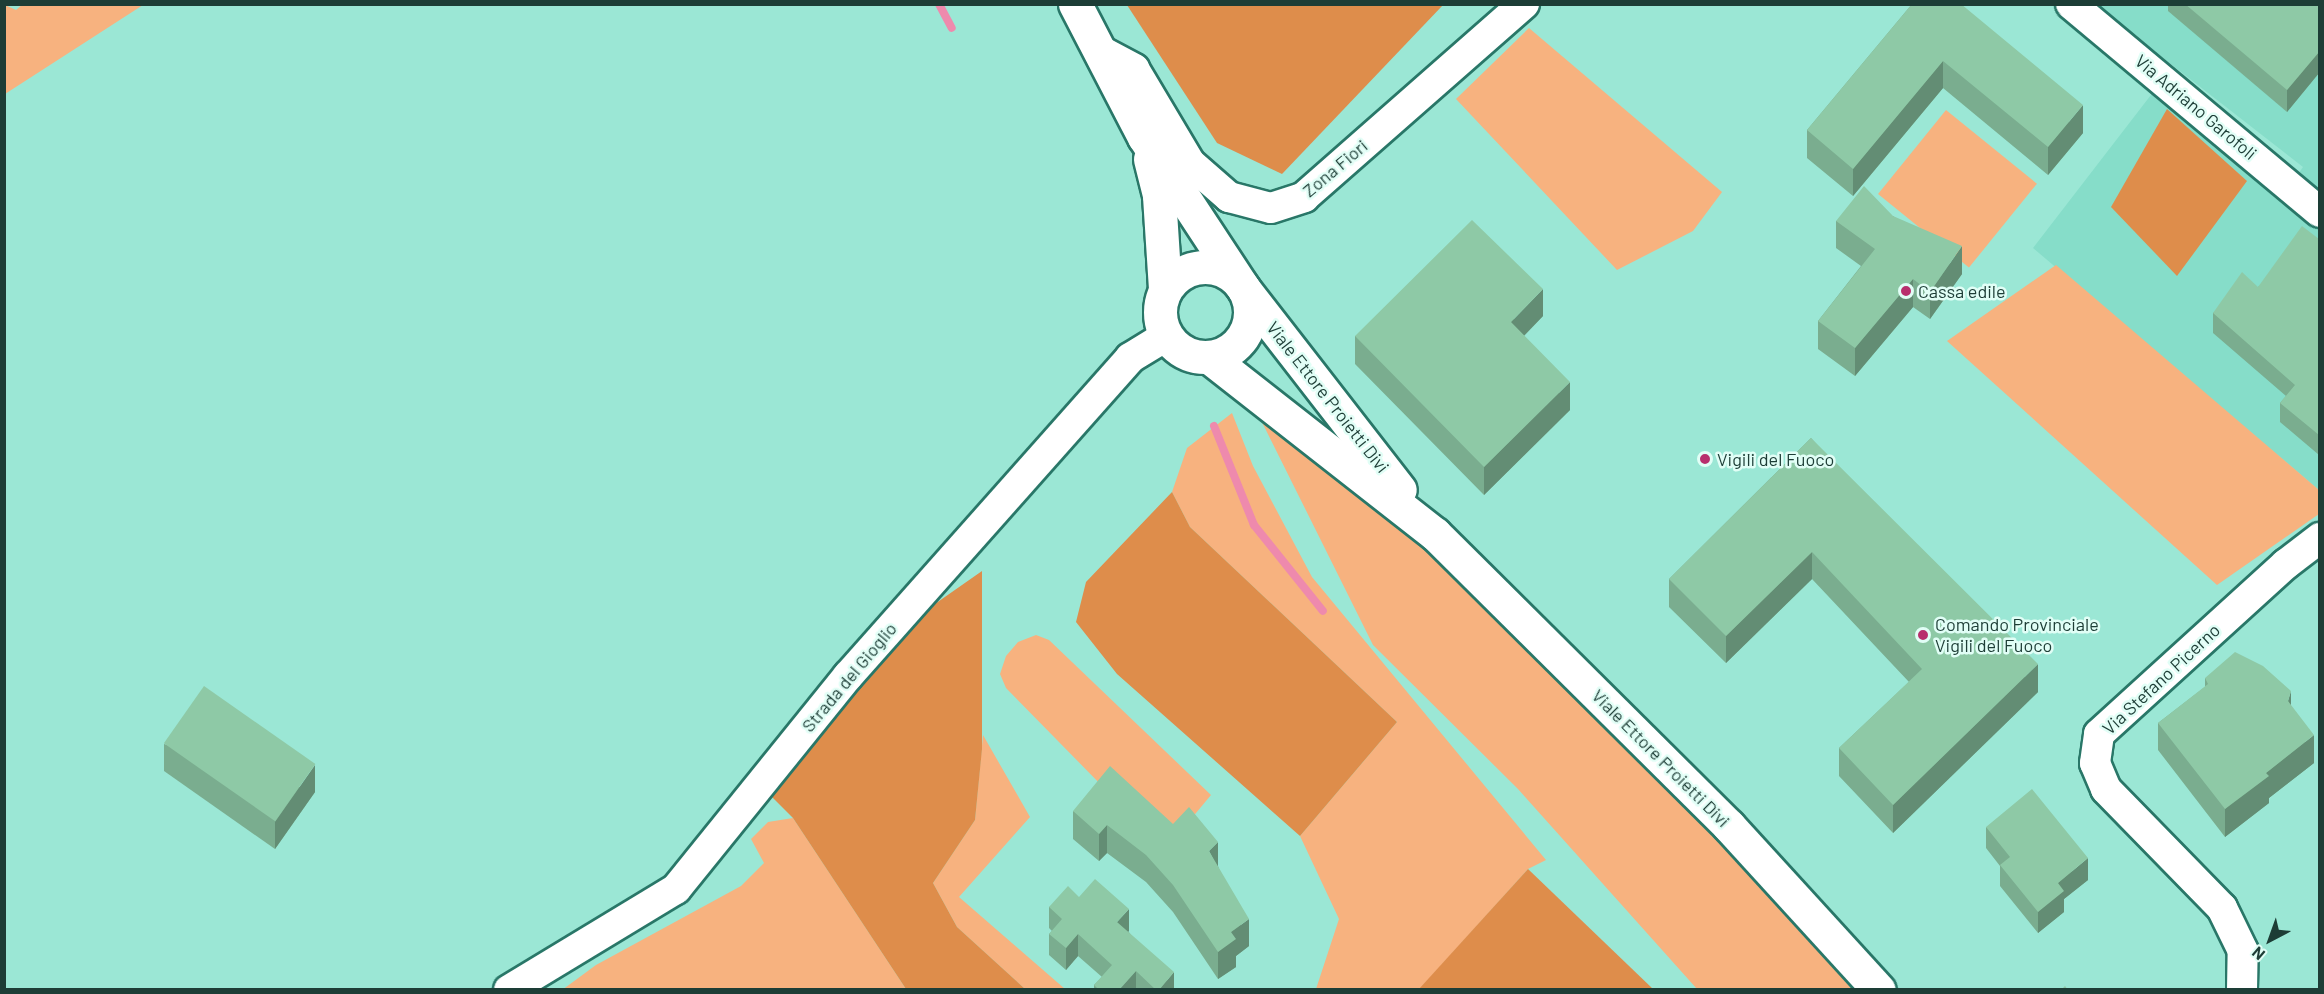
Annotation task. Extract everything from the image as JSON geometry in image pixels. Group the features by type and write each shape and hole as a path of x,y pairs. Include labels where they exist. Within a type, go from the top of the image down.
{"main road":[{"name":"Viale Ettore Proietti Divi","path":"1075,4 1144,137 1244,289 1435,534"},
{"name":"Viale Ettore Proietti Divi","path":"1144,137 1159,196 1165,290 1159,313 1166,336 1184,353 1209,357 1435,534 1729,826 1879,990"},
{"name":"Viale Ettore Proietti Divi","path":"1165,290 1185,271 1211,267 1224,271 1244,289 1250,319 1245,333 1230,349 1209,357"}],"street":[{"name":"Zona Fiori","path":"1099,50 1134,69 1190,163 1229,197 1271,208 1304,196 1524,4"},
{"name":"Via Adriano Garofoli","path":"2071,4 2319,212"},
{"name":"Strada del Gioglio","path":"509,990 676,889 848,676 1130,358 1166,336"},
{"name":"Via Stefano Picerno","path":"2242,990 2243,951 2222,908 2106,789 2095,763 2099,734 2286,564 2319,538"}],"shaded area":[{"path":"23,4 143,5 5,94 5,5 16,10"},
{"path":"1127,5 1443,5 1282,174 1217,143"},
{"path":"2095,5 2319,5 2319,490 2033,248 2154,91 2280,200 2303,167"},
{"path":"1529,28 1722,192 1693,231 1617,270 1456,99"},
{"path":"2167,109 2247,181 2177,276 2111,207"},
{"path":"1946,110 2037,184 1969,268 1878,194"},
{"path":"2056,265 2319,490 2319,514 2217,585 1947,341"},
{"path":"1253,404 1365,484 1721,835 1852,989 1697,989 1518,789 1373,645"},
{"path":"1232,413 1253,466 1312,577 1546,860 1528,869 1420,989 1316,989 1339,919 1300,836 1397,722 1190,527 1172,492 1187,448"},
{"path":"1172,492 1190,527 1397,722 1300,836 1117,674 1076,622 1086,582"},
{"path":"982,571 982,749 975,820 933,883 957,927 1025,989 906,989 793,818 771,796 912,620"},
{"path":"1036,635 1049,640 1211,795 1186,825 1189,835 1110,794 1006,688 1000,674 1006,656 1018,642"},
{"path":"983,735 1030,817 959,897 1065,989 1025,989 957,927 933,883 975,820"},
{"path":"793,818 906,989 562,990 596,965 741,886 764,863 751,839 768,822"},
{"path":"1528,869 1653,989 1419,989"}],"building":[{"path":"1912,4 1961,4 2083,105 2048,147 1943,61 1853,169 1807,130"},
{"path":"2185,4 2319,4 2319,52 2287,90"},
{"path":"1864,186 1893,216 1962,246 1930,292 1913,279 1855,348 1818,321 1875,249 1836,221"},
{"path":"1472,220 1543,289 1511,322 1570,382 1484,467 1355,336"},
{"path":"2302,226 2319,239 2319,435 2280,403 2295,385 2213,313 2242,272 2258,287"},
{"name":"Comando Provinciale Vigili del Fuoco","path":"1811,438 2038,664 1893,805 1839,748 1922,669 1812,552 1726,636 1669,579"},
{"path":"2235,652 2263,666 2291,691 2288,701 2314,735 2266,773 2269,776 2225,809 2158,723 2208,684 2205,678"},
{"path":"204,686 315,764 275,821 164,743"},
{"path":"1110,766 1173,824 1189,807 1218,842 1209,851 1249,919 1231,932 1236,939 1218,952 1173,885 1146,855 1107,825 1099,834 1073,811"},
{"path":"2032,789 2088,858 2058,883 2064,891 2038,912 2000,865 2010,857 1986,827"},
{"path":"1095,879 1129,909 1117,922 1174,972 1159,990 1156,990 1136,971 1119,990 1099,990 1094,985 1112,965 1078,934 1066,948 1049,934 1062,919 1049,907 1068,886 1079,897"}],"waterway":[{"path":"939,4 952,28"},
{"path":"1214,426 1254,525 1323,611"}],"place":[{"name":"Cassa edile","path":"1906,291"},
{"name":"Vigili del Fuoco","path":"1705,459"},
{"name":"Comando Provinciale Vigili del Fuoco","path":"1923,635"}]}
